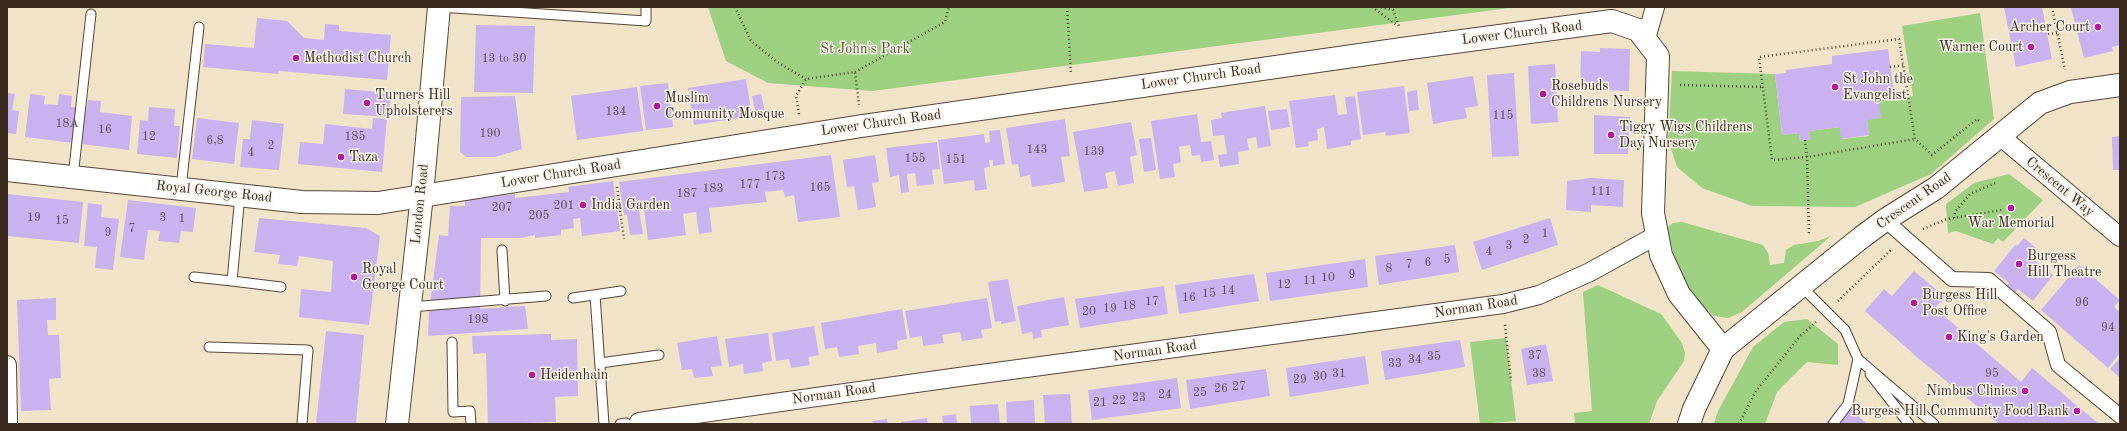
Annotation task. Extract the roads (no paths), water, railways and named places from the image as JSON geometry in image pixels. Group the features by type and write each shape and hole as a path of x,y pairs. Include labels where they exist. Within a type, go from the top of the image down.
{"street":[{"name":"London Road","path":"397,424 422,195 438,7"},
{"path":"1646,39 1655,7"},
{"name":"Lower Church Road","path":"422,195 615,167 802,134 1612,21 1638,30 1658,56 1653,213 1660,255 1679,294 1723,349"},
{"name":"Crescent Road","path":"1723,349 1885,220 1936,188 2040,103 2070,92 2120,85"},
{"name":"Crescent Way","path":"2000,136 2120,237"},
{"name":"Royal George Road","path":"7,170 302,202 378,204 422,195"},
{"path":"1885,220 1952,279 1989,280 2049,332 2058,365 2120,416"},
{"name":"Norman Road","path":"628,423 1503,304 1540,295 1590,272 1657,235"},
{"path":"1689,424 1694,409 1723,349"},
{"path":"7,365 8,424"}],"lane":[{"path":"438,7 646,21 646,7"},
{"path":"72,177 91,14"},
{"path":"181,188 199,27"},
{"path":"232,281 240,195"},
{"path":"502,250 505,301"},
{"path":"194,277 281,287"},
{"path":"1802,287 1845,330 1858,359 1909,424"},
{"path":"573,298 621,291"},
{"path":"596,295 604,424"},
{"path":"410,307 505,301 546,296"},
{"path":"452,342 453,412 470,411 471,424"},
{"path":"209,348 308,350 302,424"},
{"path":"600,363 659,355"},
{"path":"1833,424 1848,404 1858,359"},
{"path":"1858,359 1934,424"}],"place":[{"name":"Archer Court","path":"2098,27"},
{"name":"Warner Court","path":"2031,47"},
{"name":"Methodist Church","path":"296,58"},
{"name":"St John the Evangelist","path":"1835,87"},
{"name":"Rosebuds Childrens Nursery","path":"1543,94"},
{"name":"Turners Hill Upholsterers","path":"367,103"},
{"name":"Muslim Community Mosque","path":"657,106"},
{"name":"Tiggy Wigs Childrens Day Nursery","path":"1611,135"},
{"name":"Taza","path":"341,157"},
{"name":"India Garden","path":"583,205"},
{"name":"War Memorial","path":"2011,208"},
{"name":"Burgess Hill Theatre","path":"2019,264"},
{"name":"Royal George Court","path":"354,277"},
{"name":"Burgess Hill Post Office","path":"1914,303"},
{"name":"King's Garden","path":"1949,337"},
{"name":"Heidenhain","path":"532,375"},
{"name":"Nimbus Clinics","path":"2025,391"},
{"name":"Burgess Hill Community Food Bank","path":"2077,411"}],"park label":[{"name":"St John's Park","path":"865,49"}]}
